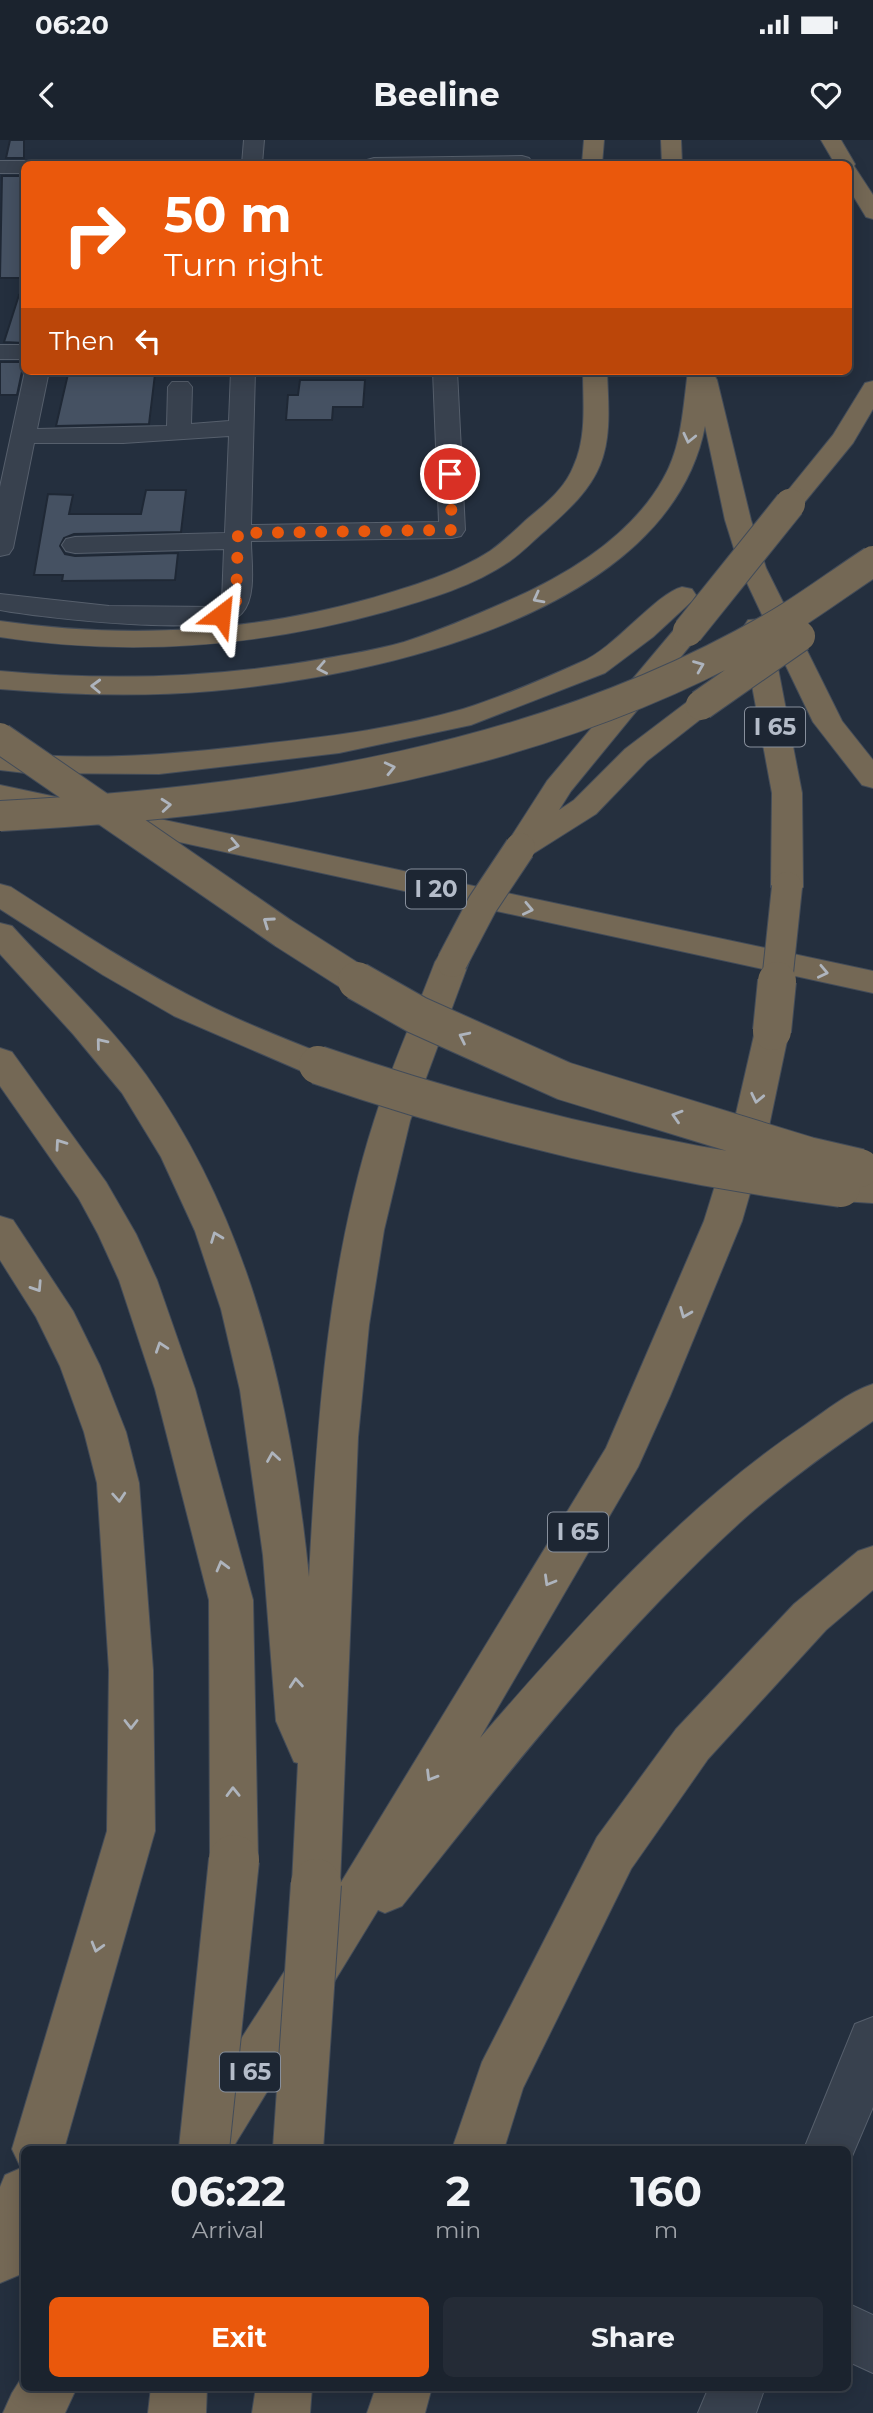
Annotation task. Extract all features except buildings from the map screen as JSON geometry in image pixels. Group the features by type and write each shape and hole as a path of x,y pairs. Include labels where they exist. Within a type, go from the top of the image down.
{"highway":[{"path":"592,161 594,140"},
{"path":"671,140 672,161"},
{"path":"831,140 843,161"},
{"path":"852,176 873,213"},
{"path":"0,629 142,640 263,631 342,615 421,592 465,574 500,556 551,513 580,479 598,428 595,375"},
{"path":"0,680 49,684 168,686 295,673 423,645 528,603 606,556 639,527 662,501 678,476 690,437 700,375"},
{"name":"I 65","path":"204,2146 300,1995 532,1611 622,1455 650,1396 723,1221 750,1131 772,1031 787,887 787,793 759,649 753,568 738,520 728,468 702,375"},
{"name":"I 65","path":"298,2146 316,1884 337,1437 349,1325 365,1230 392,1121 452,962 482,905 558,787 844,438 873,388"},
{"path":"0,761 26,764 159,765 339,744 471,716 595,667 643,631 794,499"},
{"path":"0,816 70,814 217,801 425,760 541,727 716,659 843,584 873,561"},
{"path":"753,568 828,722 847,750 873,779"},
{"path":"520,848 585,807 636,755 701,705 873,584"},
{"path":"0,738 283,933 370,989 417,1015 564,1081 808,1156 863,1183"},
{"name":"I 20","path":"0,794 873,982"},
{"path":"0,894 55,933 188,1009 252,1039 397,1094 540,1135 691,1167 863,1183"},
{"path":"0,933 86,1024 134,1084 173,1143 208,1216 235,1288 255,1360 274,1458 286,1554 299,1721 320,1772"},
{"path":"0,1060 93,1191 138,1280 175,1389 231,1600 234,1860 202,2146"},
{"path":"0,1230 53,1311 80,1366 105,1432 118,1483 131,1670 131,1831 39,2146"},
{"path":"300,1995 556,1681 639,1590 717,1516 790,1456 873,1400"},
{"path":"479,2146 500,2080 614,1853 701,1734 810,1617 873,1563"},
{"path":"0,2256 16,2224 21,2205"},
{"path":"32,2413 46,2391"},
{"path":"177,2413 180,2391"},
{"path":"281,2413 284,2391"},
{"path":"396,2413 403,2391"}],"street":[{"path":"252,161 254,140"},
{"path":"0,167 21,167"},
{"path":"0,352 21,352"},
{"path":"0,548 36,375"},
{"path":"0,602 71,612 148,617 221,615 231,610 236,602 243,375"},
{"path":"75,545 452,530 445,375"},
{"path":"179,433 180,387"},
{"path":"24,436 123,436 242,428"},
{"path":"831,2146 873,2042"},
{"path":"851,2333 873,2345"},
{"path":"727,2413 735,2391"}],"route":[{"path":"221,615 231,610 236,602 238,533 452,530 450,474"}]}
